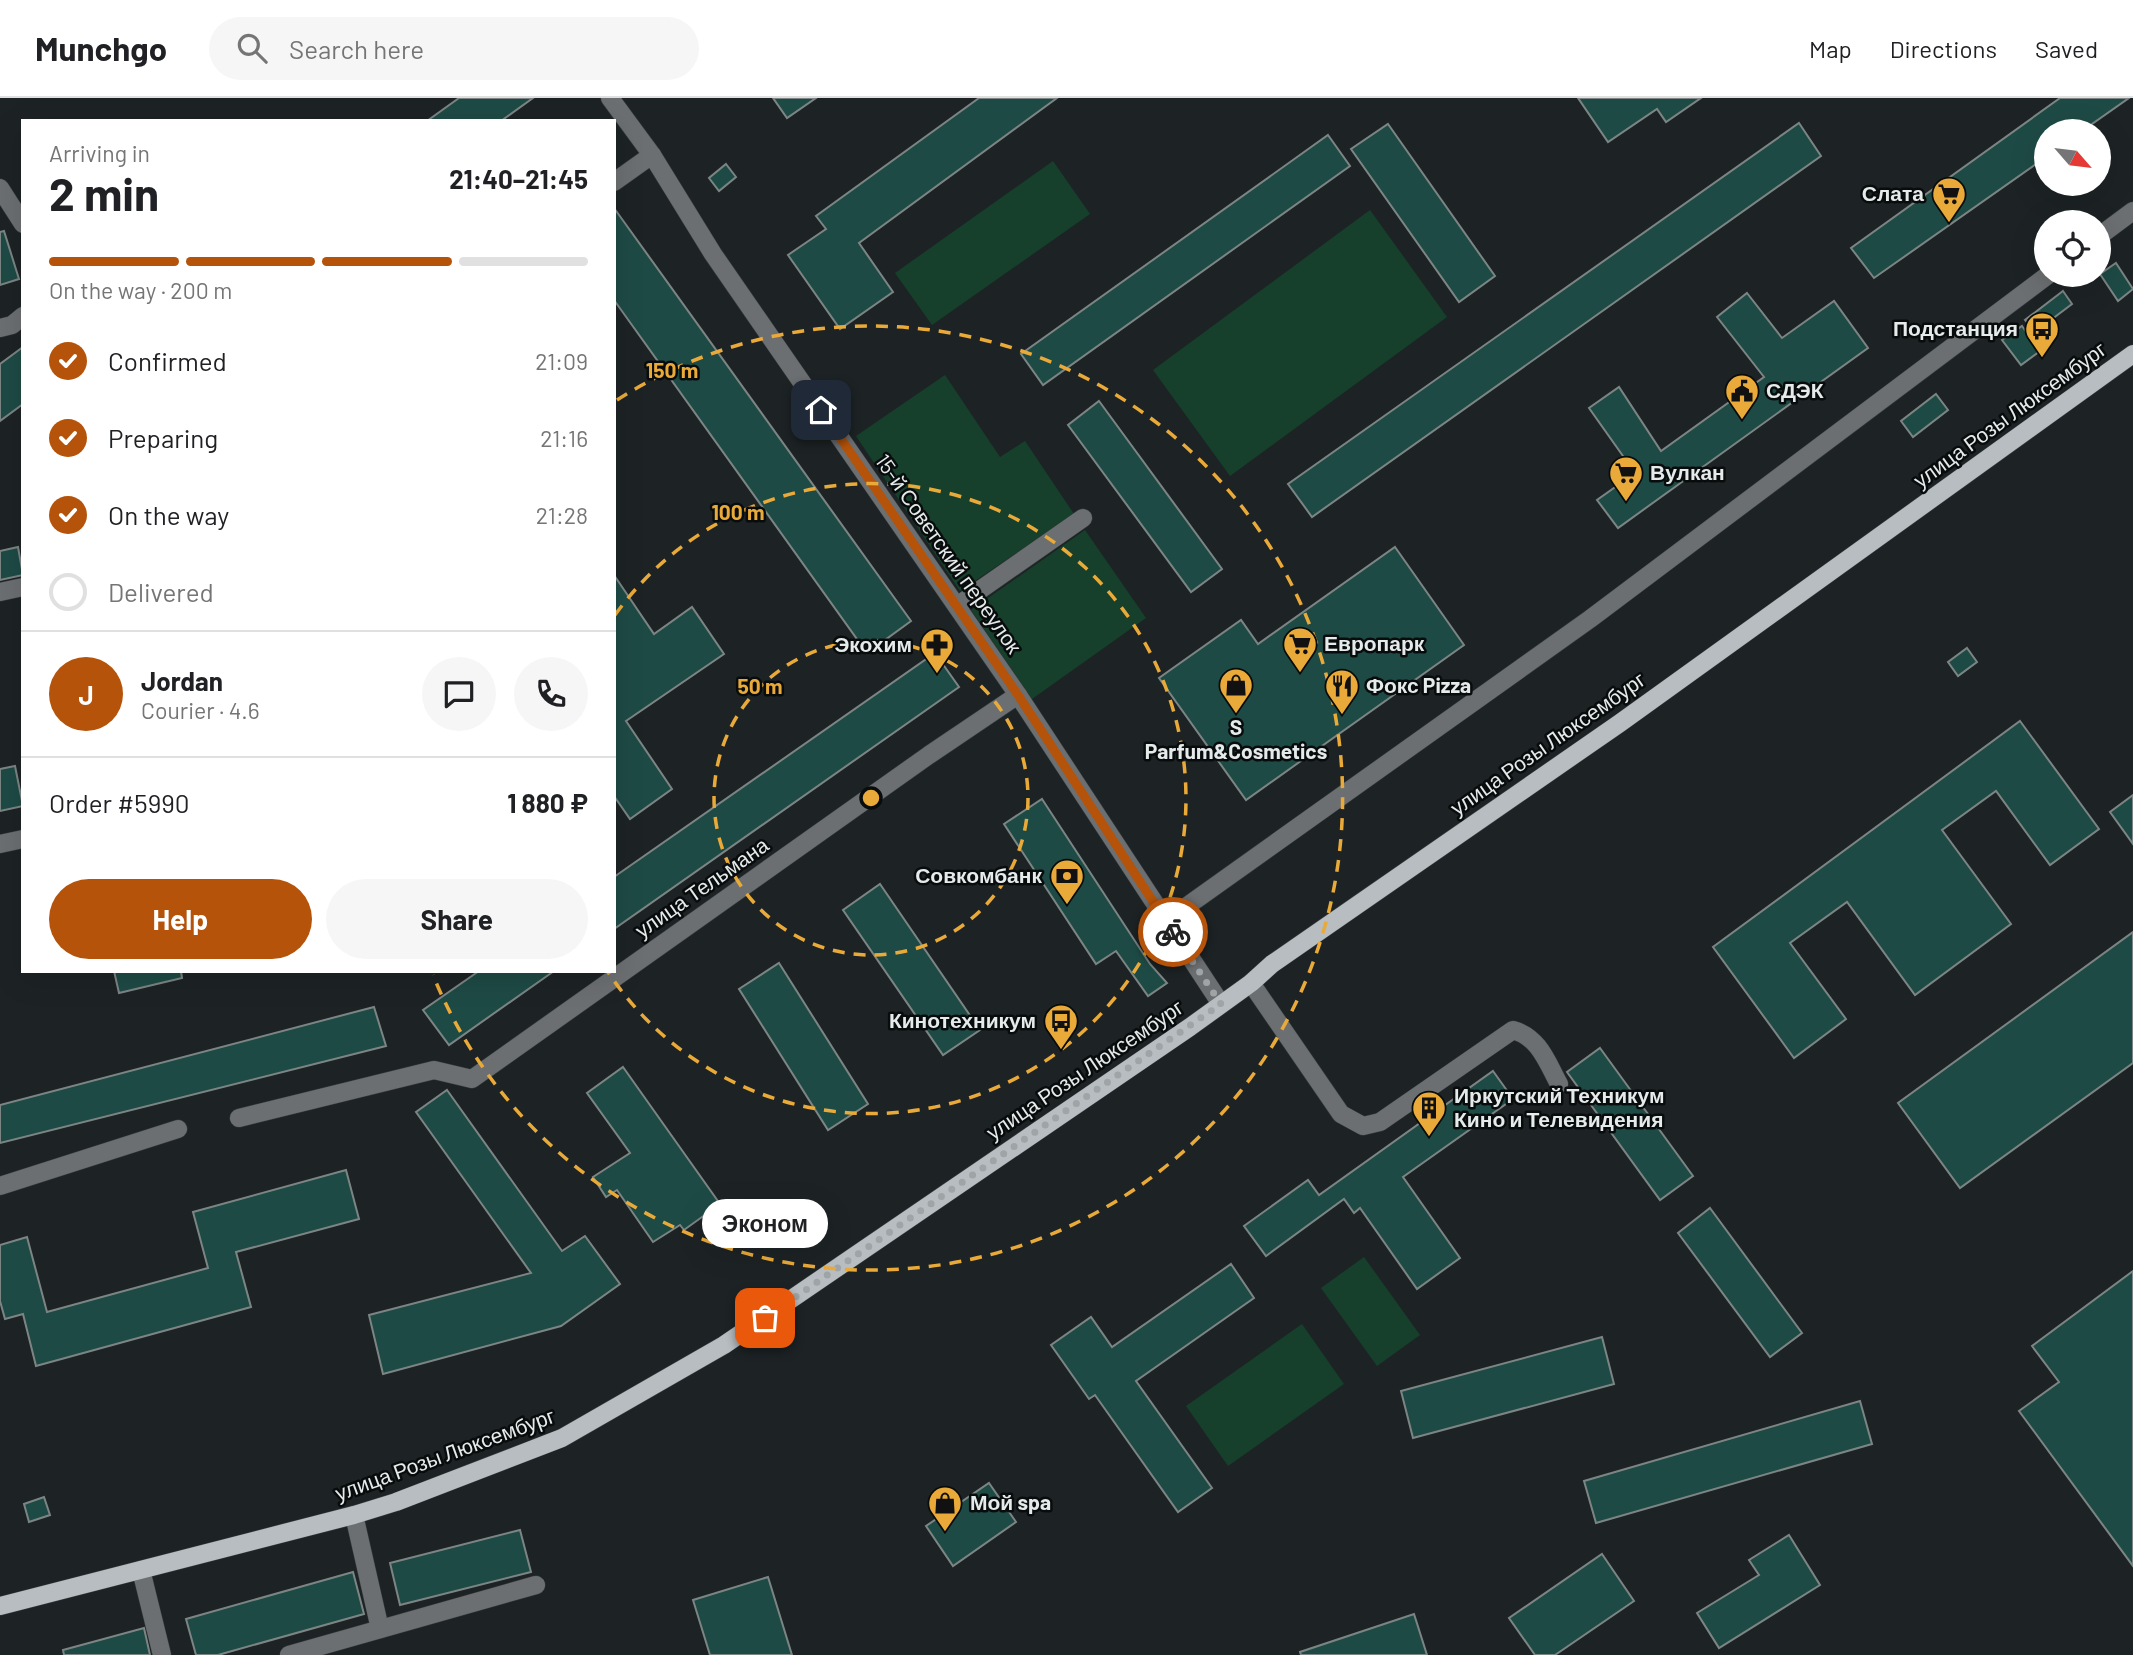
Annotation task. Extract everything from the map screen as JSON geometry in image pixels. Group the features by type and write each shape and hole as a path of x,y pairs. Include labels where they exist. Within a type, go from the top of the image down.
{"main road":[{"name":"улица Розы Люксембург","path":"0,1606 396,1502 562,1438 724,1345 1251,983 1272,964 1620,723 2133,354"}],"street":[{"name":"15-й Советский переулок","path":"610,98 652,155 713,254 1018,695 1221,1004"},
{"path":"616,181 652,155"},
{"path":"0,188 21,221"},
{"path":"2111,227 2133,211"},
{"path":"1166,921 1590,619 2034,286"},
{"path":"0,328 12,325 21,318"},
{"path":"957,606 1083,518"},
{"path":"0,593 21,588"},
{"name":"улица Тельмана","path":"239,1118 434,1070 472,1079 929,754 1018,695"},
{"path":"0,844 21,839"},
{"path":"1251,983 1304,1064 1341,1114 1363,1126 1380,1122 1513,1030 1528,1034 1559,1084"},
{"path":"0,1186 178,1129"},
{"path":"354,1515 380,1629"},
{"path":"141,1570 162,1655"},
{"path":"289,1655 536,1586"}],"green space":[{"path":"1053,161 1090,214 932,325 895,273"},
{"path":"1370,210 1447,317 1230,476 1153,370"},
{"path":"945,375 1000,457 1025,441 1074,514 960,591 856,436"},
{"path":"1085,530 1146,618 1032,699 971,610"},
{"path":"1364,1257 1420,1335 1377,1366 1321,1288"},
{"path":"1302,1324 1344,1384 1228,1466 1186,1406"}],"building":[{"path":"459,98 533,98 504,119 430,119"},
{"path":"773,98 816,98 787,118"},
{"path":"979,98 1057,98 859,243 893,292 840,329 788,255 826,229 816,216"},
{"path":"1578,98 1701,98 1666,122 1657,109 1608,142"},
{"path":"2060,98 2129,98 2099,119 2034,119 2034,165 1874,278 1851,248"},
{"path":"1799,123 1821,156 1312,517 1288,484"},
{"path":"1388,124 1495,276 1459,302 1351,149"},
{"path":"1328,135 1350,166 1043,385 1021,354"},
{"path":"726,164 736,177 719,191 709,178"},
{"path":"616,211 911,621 867,653 616,303"},
{"path":"4,231 19,279 0,285 0,232"},
{"path":"2116,263 2133,289 2118,301 2109,287 2111,287 2111,266"},
{"path":"2063,291 2072,304 2035,332 2025,320"},
{"path":"1747,293 1782,338 1834,301 1868,348 1618,528 1597,500 1635,473 1589,408 1619,387 1661,451 1764,377 1717,317"},
{"path":"2022,326 2040,351 2021,365 2002,340"},
{"path":"21,348 21,405 0,421 0,364"},
{"path":"1936,394 1948,410 1913,437 1901,421"},
{"path":"1099,401 1222,569 1191,592 1068,425"},
{"path":"18,547 21,575 0,580 0,551"},
{"path":"1395,547 1464,645 1246,800 1159,678 1241,620 1258,644"},
{"path":"616,578 654,634 692,607 724,654 626,721 672,789 630,819 616,799"},
{"path":"1967,648 1977,662 1958,676 1948,662"},
{"path":"935,653 959,687 616,928 616,876"},
{"path":"2020,721 2099,829 2050,865 1996,791 1942,830 2011,924 1915,995 1847,902 1790,943 1846,1019 1794,1058 1713,947"},
{"path":"15,766 21,806 0,811 0,769"},
{"path":"2133,795 2133,844 2110,812"},
{"path":"1042,799 1150,964 1167,983 1148,996 1116,951 1096,964 1004,824"},
{"path":"880,884 980,1030 943,1055 843,910"},
{"path":"2133,932 2133,1063 1960,1188 1898,1103"},
{"path":"779,963 868,1104 828,1130 739,989"},
{"path":"114,973 181,973 182,978 119,993"},
{"path":"476,973 551,973 449,1045 423,1010"},
{"path":"374,1007 386,1046 0,1143 0,1105"},
{"path":"1600,1048 1693,1176 1660,1200 1567,1072"},
{"path":"623,1067 720,1204 684,1230 680,1225 653,1242 617,1190 606,1197 593,1177 630,1153 587,1093"},
{"path":"1493,1071 1513,1099 1403,1177 1460,1258 1417,1289 1360,1208 1354,1213 1344,1199 1266,1256 1244,1226 1308,1180 1319,1195"},
{"path":"447,1090 562,1251 585,1236 620,1284 561,1326 383,1374 369,1315 531,1273 416,1112"},
{"path":"346,1170 359,1219 236,1252 251,1307 36,1366 23,1314 5,1319 0,1301 0,1245 27,1237 47,1312 208,1268 193,1212"},
{"path":"1710,1208 1802,1333 1770,1357 1678,1233"},
{"path":"1231,1264 1254,1298 1136,1381 1212,1488 1178,1512 1095,1395 1089,1399 1051,1345 1091,1317 1112,1347"},
{"path":"2133,1271 2133,1566 2019,1411 2059,1382 2032,1346"},
{"path":"1602,1337 1614,1384 1413,1438 1401,1391"},
{"path":"1860,1401 1872,1444 1596,1523 1584,1481"},
{"path":"989,1483 1016,1522 953,1566 926,1526"},
{"path":"44,1497 50,1515 29,1522 24,1504"},
{"path":"520,1530 531,1572 400,1605 390,1563"},
{"path":"1789,1535 1820,1585 1719,1648 1697,1613 1759,1575 1749,1560"},
{"path":"1602,1554 1634,1601 1555,1655 1535,1655 1509,1618"},
{"path":"353,1572 364,1614 218,1655 196,1655 186,1619"},
{"path":"768,1577 792,1655 710,1655 693,1600"},
{"path":"1414,1614 1427,1655 1301,1655 1300,1652"},
{"path":"144,1628 150,1655 64,1655 63,1650"}],"way so far":[{"path":"765,1318 1221,1004 1173,932"}],"place":[{"name":"Слата","path":"1949,224"},
{"name":"Подстанция","path":"2042,359"},
{"name":"СДЭК","path":"1742,421"},
{"name":"Вулкан","path":"1626,503"},
{"name":"Европарк","path":"1300,674"},
{"name":"Экохим","path":"937,675"},
{"name":"S Parfum&Cosmetics","path":"1236,715"},
{"name":"Фокс Pizza","path":"1342,716"},
{"name":"Совкомбанк","path":"1067,906"},
{"name":"Кинотехникум","path":"1061,1051"},
{"name":"Иркутский Техникум Кино и Телевидения","path":"1429,1138"},
{"name":"Эконом","path":"765,1318"},
{"name":"Мой spa","path":"945,1533"}],"route":[{"path":"821,410 1018,695 1173,932"}]}
